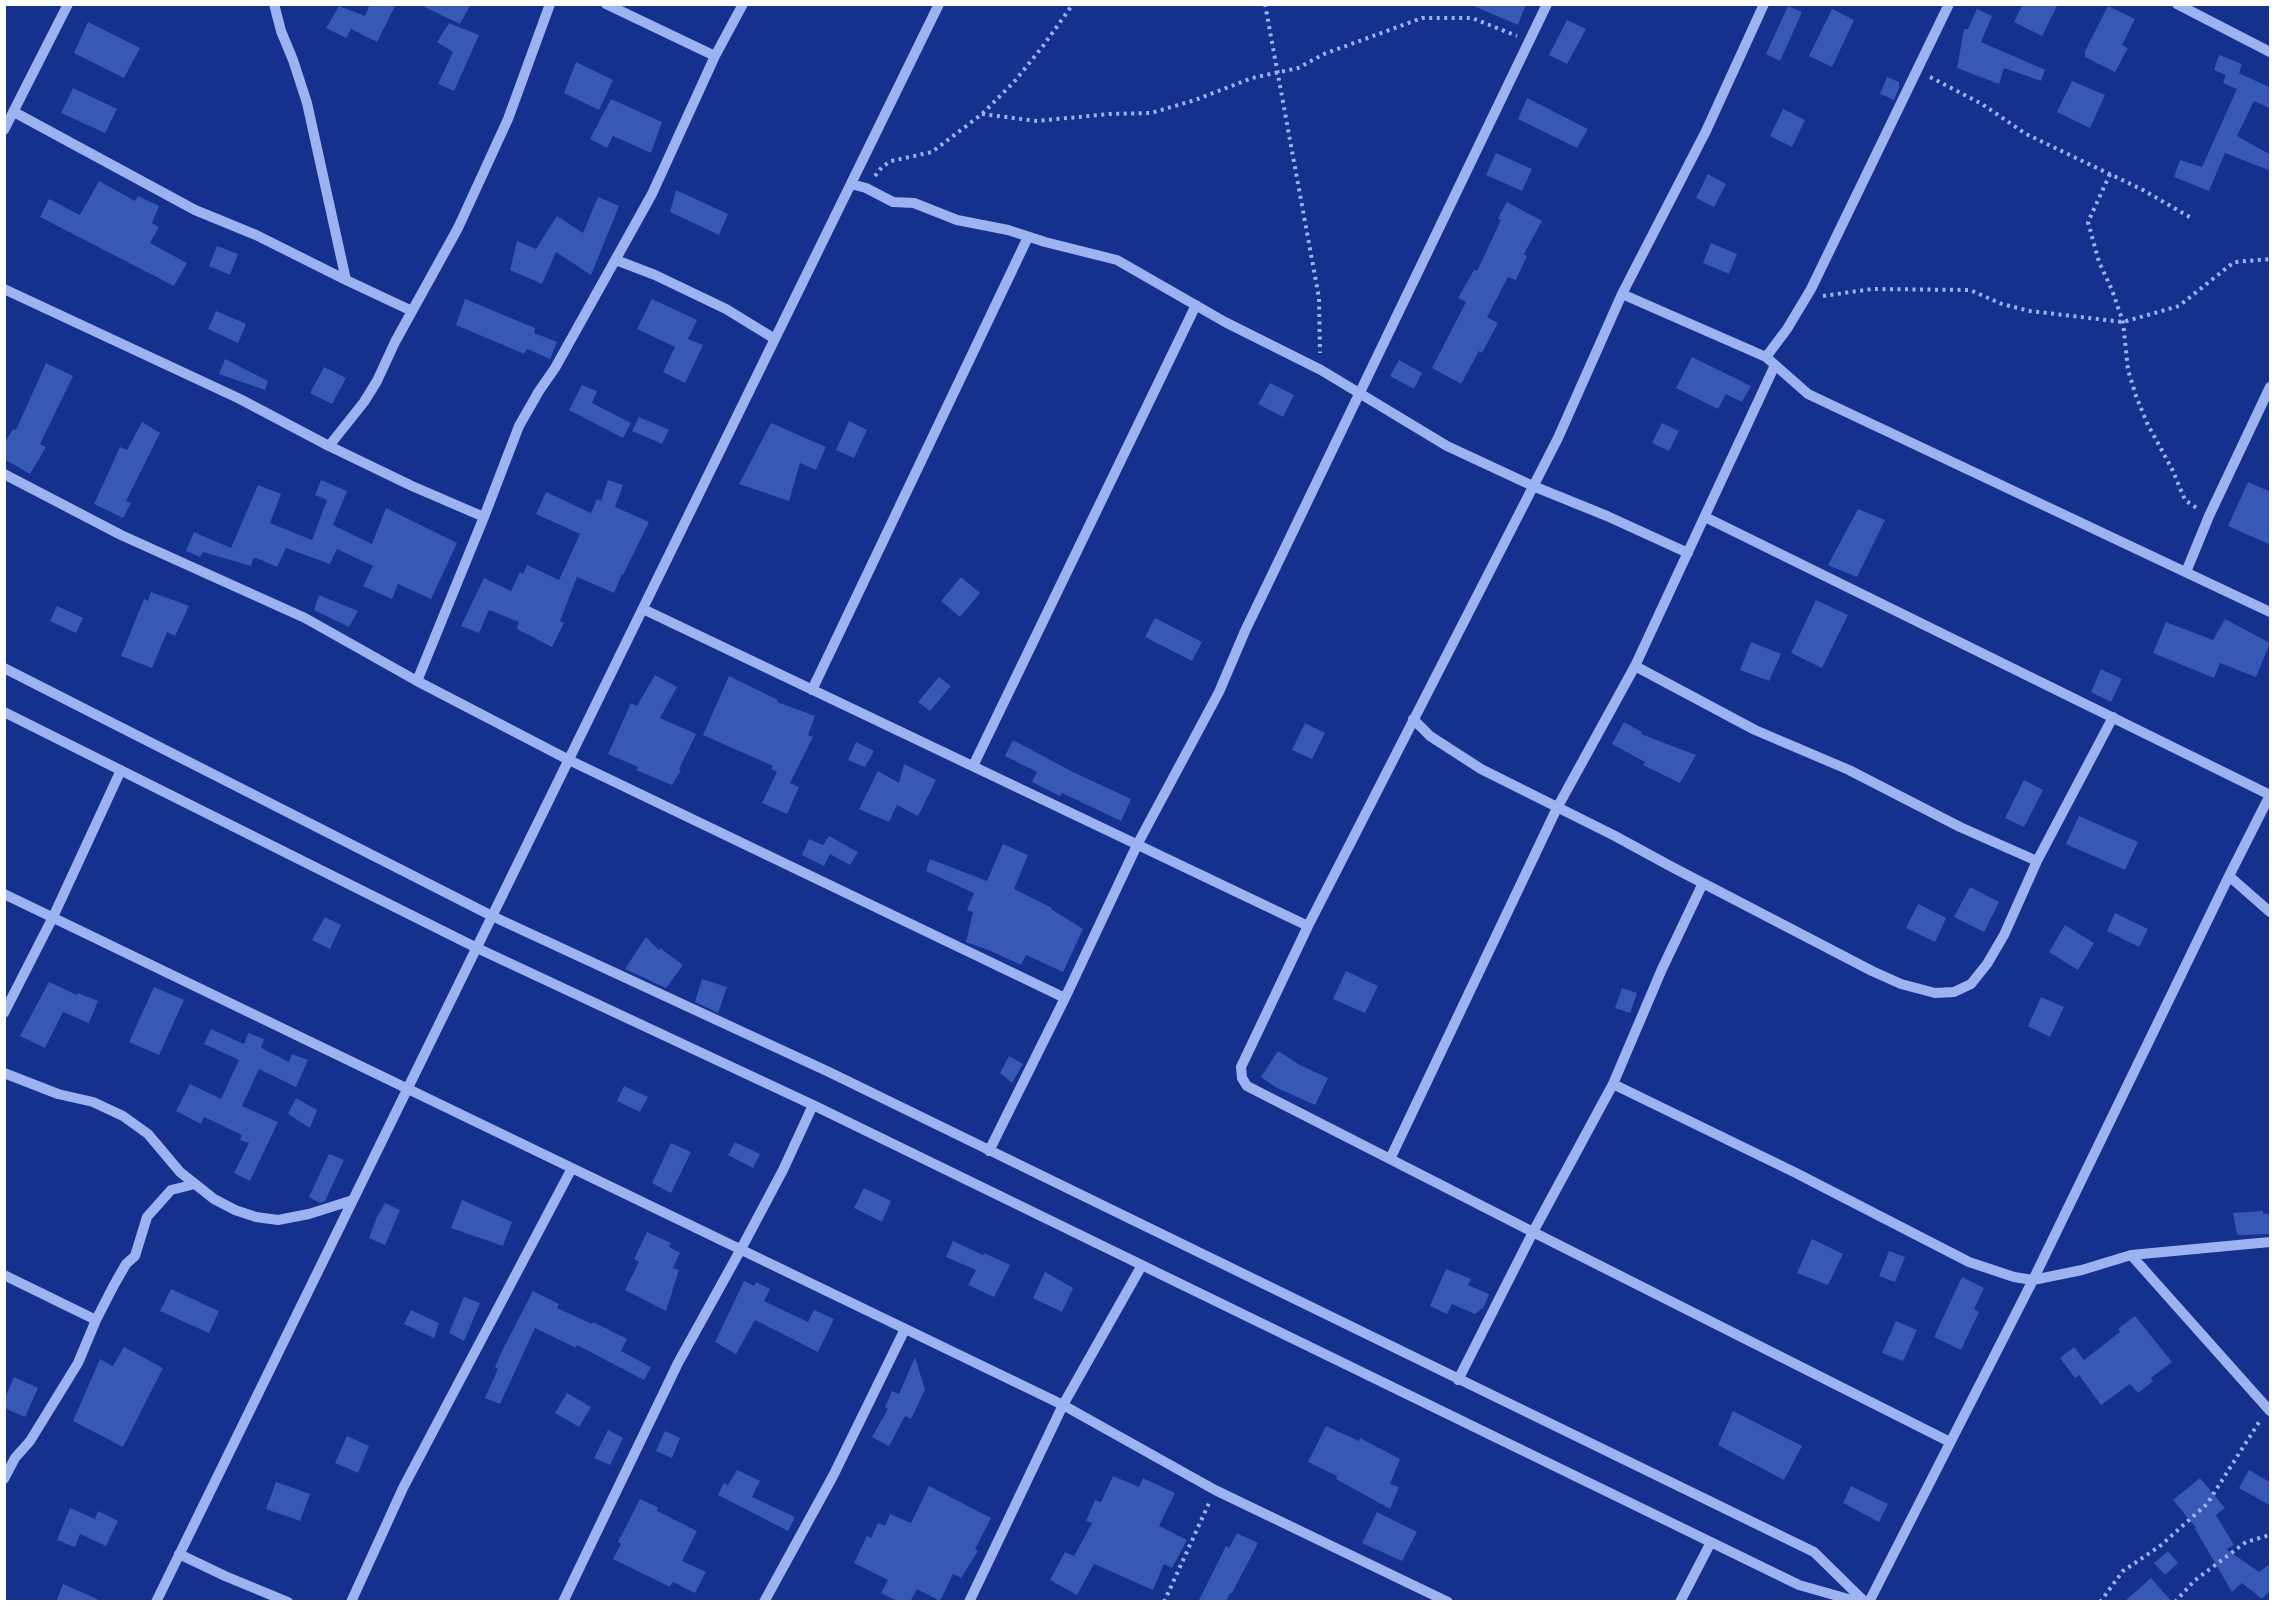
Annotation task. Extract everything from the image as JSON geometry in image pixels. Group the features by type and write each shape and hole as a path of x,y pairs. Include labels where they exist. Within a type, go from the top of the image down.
{"street":[{"path":"4,130 68,4"},
{"path":"274,4 281,31 307,103 346,280"},
{"path":"329,446 369,395 458,228 508,119 550,4"},
{"path":"606,4 716,56"},
{"path":"417,681 519,426 555,368 652,194 716,56 743,4"},
{"path":"156,1602 939,4"},
{"path":"989,1150 1065,998 1137,844 1219,692 1245,631 1547,4"},
{"path":"1764,4 1706,132 1622,294 1558,438 1308,926 1241,1067 1242,1078 1247,1086 1950,1442"},
{"path":"1390,1159 1557,808 1635,666 1705,517 1770,361 1811,289 1866,178 1915,70 1949,4"},
{"path":"2176,4 2271,52"},
{"path":"14,112 195,210 256,235 412,311"},
{"path":"851,184 866,188 893,202 914,203 957,220 1008,230 1117,261 1196,306 1321,370 1446,446 1688,554"},
{"path":"812,690 1028,237"},
{"path":"616,260 655,275 726,309 776,339"},
{"path":"4,289 240,399 329,446 484,517"},
{"path":"1622,294 1770,361 1808,394 2271,612"},
{"path":"973,766 1196,306"},
{"path":"2186,572 2209,516 2271,387"},
{"path":"4,474 121,535 305,618 417,681 568,760 1065,998"},
{"path":"4,668 492,916 829,1072 1814,1552 1867,1602 2033,1280 2229,876 2271,795 1705,517"},
{"path":"643,609 1308,926"},
{"path":"1635,666 1755,730 1849,770 1960,827 2037,861"},
{"path":"4,712 477,948 813,1105 1799,1585 1859,1602"},
{"path":"1413,719 1430,736 1481,769 1615,836 1872,971 1901,984 1935,993 1954,992 1971,984 1987,964 2004,935 2037,861 2113,717"},
{"path":"4,1013 53,917 121,770"},
{"path":"2229,876 2271,912"},
{"path":"1458,1380 1533,1232 1613,1084 1662,969 1703,883"},
{"path":"4,894 1063,1405 1215,1490 1448,1602"},
{"path":"4,1073 58,1095 93,1102 123,1116 148,1134 180,1172 214,1199 235,1210 278,1220 309,1214 353,1200"},
{"path":"1613,1084 1796,1173 1969,1262 2014,1277 2033,1280 2082,1270 2131,1255 2271,1242"},
{"path":"563,1602 678,1363 783,1170 813,1105"},
{"path":"351,1602 411,1472 572,1168"},
{"path":"4,1479 10,1455 30,1441 78,1364 96,1320 126,1264 135,1256 147,1217 171,1190 195,1184"},
{"path":"2131,1255 2269,1409"},
{"path":"969,1602 1063,1405 1142,1265"},
{"path":"4,1275 96,1320"},
{"path":"764,1602 833,1476 905,1329"},
{"path":"1680,1602 1711,1542"},
{"path":"179,1554 288,1602"}],"path":[{"path":"866,188 882,167 891,161 932,152 982,114 1014,82 1073,4"},
{"path":"1265,4 1318,298 1321,370"},
{"path":"982,114 1037,121 1109,114 1151,113 1252,78 1298,68 1324,54 1422,18 1472,18 1528,40"},
{"path":"1915,70 1973,99 2026,134 2110,174 2193,219"},
{"path":"2110,174 2088,222 2099,262 2123,322 2128,370 2147,423 2172,469 2185,500 2209,516"},
{"path":"1811,289 1824,296 1872,289 1970,290 2002,304 2030,311 2123,322 2179,306 2234,262 2271,259"},
{"path":"2100,1602 2123,1571 2160,1546 2207,1504 2269,1409"},
{"path":"1164,1602 1215,1490"},
{"path":"2175,1602 2194,1581 2247,1542 2271,1535"}],"building":[{"path":"370,4 396,4 377,42 351,29 346,38 326,28 339,6 365,16"},
{"path":"418,4 471,4 460,24"},
{"path":"1469,4 1526,4 1518,25"},
{"path":"2023,4 2058,4 2042,36 2014,22"},
{"path":"1788,6 1802,12 1780,61 1766,54"},
{"path":"2108,6 2135,19 2122,45 2128,48 2115,72 2085,57 2085,51"},
{"path":"1832,9 1854,20 1832,67 1809,56"},
{"path":"1977,9 1992,16 1981,42 2045,70 2041,81 2004,68 1999,84 1957,68 1964,29 1968,29"},
{"path":"1567,20 1586,29 1567,64 1549,55"},
{"path":"88,22 140,48 124,78 74,53"},
{"path":"449,23 479,35 454,91 438,84 453,52 437,42"},
{"path":"2219,55 2242,64 2239,73 2271,88 2271,109 2254,101 2237,136 2271,155 2271,171 2225,153 2209,191 2174,177 2180,160 2202,167 2237,89 2223,83 2226,75 2214,70"},
{"path":"576,62 613,80 599,110 564,93"},
{"path":"1887,77 1899,82 1894,100 1880,94"},
{"path":"2072,81 2105,95 2090,128 2057,112"},
{"path":"73,88 117,109 105,133 61,113"},
{"path":"1527,98 1588,129 1577,148 1518,119"},
{"path":"611,99 662,122 651,153 613,136 607,148 590,139"},
{"path":"1783,109 1805,120 1792,147 1770,136"},
{"path":"1496,153 1532,169 1522,191 1486,175"},
{"path":"1708,174 1726,184 1714,207 1696,198"},
{"path":"99,181 135,201 138,196 159,206 152,223 159,227 150,243 187,263 174,286 40,217 49,199 80,215"},
{"path":"676,190 728,214 719,235 670,212"},
{"path":"598,197 619,206 591,275 556,252 542,284 510,270 517,241 536,249 557,216 583,233"},
{"path":"1507,202 1542,221 1524,254 1527,256 1516,280 1508,277 1487,317 1498,323 1482,353 1479,351 1461,384 1432,368 1466,302 1458,298 1474,270 1477,271 1501,220 1498,218"},
{"path":"1711,243 1737,254 1729,274 1703,263"},
{"path":"217,246 238,254 230,275 209,266"},
{"path":"465,299 535,328 534,333 557,342 550,359 527,349 524,354 456,325"},
{"path":"652,299 697,320 688,339 703,345 685,383 663,372 675,347 637,329"},
{"path":"216,311 246,324 238,343 208,329"},
{"path":"1692,357 1751,386 1742,402 1726,394 1718,409 1676,388"},
{"path":"225,359 268,381 265,390 219,374"},
{"path":"1399,360 1422,373 1414,389 1390,376"},
{"path":"46,363 73,376 40,444 46,447 30,474 4,459 4,444 13,429 16,430"},
{"path":"324,367 346,378 332,404 310,393"},
{"path":"1270,383 1294,395 1283,417 1258,404"},
{"path":"582,385 597,391 592,403 631,423 623,438 569,410"},
{"path":"639,417 669,430 662,444 632,431"},
{"path":"849,421 867,430 854,458 836,450"},
{"path":"142,422 160,433 126,501 131,503 123,518 94,504 120,447 127,450"},
{"path":"771,423 826,447 816,470 800,463 789,501 739,484"},
{"path":"1662,423 1679,431 1669,451 1652,443"},
{"path":"321,480 347,491 333,525 372,544 386,508 457,543 431,599 398,584 392,599 363,586 373,566 337,549 330,564 286,548 277,567 256,558 253,559 251,566 203,552 200,557 186,551 194,532 231,548 258,485 281,494 270,523 312,540 327,500 315,495"},
{"path":"608,480 623,485 615,507 649,522 614,593 577,577 560,621 564,623 552,647 517,629 519,622 489,610 479,633 461,626 484,578 511,591 520,572 523,574 527,565 559,580 580,534 536,514 546,492 591,513 597,499 601,501"},
{"path":"2248,482 2271,492 2271,545 2228,526"},
{"path":"1858,509 1885,520 1857,577 1828,565"},
{"path":"961,577 980,593 960,617 941,601"},
{"path":"151,592 189,606 175,636 167,632 152,668 121,656 144,599 148,601"},
{"path":"319,595 358,611 349,627 314,610"},
{"path":"1816,600 1848,615 1822,668 1791,653"},
{"path":"57,606 83,618 76,633 50,621"},
{"path":"1155,618 1202,642 1192,661 1145,637"},
{"path":"2225,619 2270,643 2256,677 2220,663 2214,678 2153,653 2166,622 2213,640"},
{"path":"1751,642 1781,654 1769,681 1740,670"},
{"path":"2101,669 2122,679 2111,702 2091,692"},
{"path":"655,675 677,687 660,718 696,734 672,785 636,770 638,767 608,754 631,703 637,706"},
{"path":"729,676 778,700 777,702 815,716 808,735 813,737 790,783 799,787 787,814 762,803 777,772 771,769 773,766 703,735"},
{"path":"939,677 951,686 930,711 918,702"},
{"path":"1624,722 1642,732 1641,734 1696,755 1680,783 1643,765 1645,762 1612,744"},
{"path":"1305,723 1325,733 1312,759 1292,750"},
{"path":"1013,740 1131,799 1121,821 1062,793 1060,796 1032,782 1037,772 1005,756"},
{"path":"856,742 874,751 865,767 848,760"},
{"path":"904,764 936,780 918,816 897,805 889,822 859,809 878,771 899,783"},
{"path":"2024,780 2043,790 2024,827 2005,818"},
{"path":"2079,816 2138,842 2125,870 2066,844"},
{"path":"829,836 858,852 850,865 830,854 824,866 802,855 809,839 823,845"},
{"path":"1003,844 1028,855 1014,889 1052,908 1083,929 1063,972 1026,955 1021,965 966,942 973,912 967,910 974,893 926,871 930,859 987,881"},
{"path":"1970,887 1999,902 1984,932 1954,917"},
{"path":"1918,904 1946,918 1935,942 1906,928"},
{"path":"2115,913 2148,929 2139,947 2107,931"},
{"path":"325,917 341,925 330,949 312,940"},
{"path":"2065,925 2094,943 2078,970 2049,952"},
{"path":"646,937 659,950 660,948 683,965 666,988 625,969"},
{"path":"1346,971 1378,986 1365,1013 1333,999"},
{"path":"702,979 727,987 718,1013 695,1002"},
{"path":"49,982 77,995 78,993 98,1001 89,1023 63,1012 45,1048 20,1036"},
{"path":"154,987 184,1000 159,1055 129,1042"},
{"path":"1622,988 1637,993 1630,1013 1615,1008"},
{"path":"2041,997 2064,1007 2050,1037 2028,1026"},
{"path":"211,1029 244,1044 248,1033 264,1039 261,1048 289,1062 292,1054 308,1060 296,1087 259,1069 242,1106 278,1122 250,1181 234,1173 249,1143 240,1140 242,1135 204,1117 201,1124 176,1111 190,1084 221,1099 239,1060 204,1044"},
{"path":"1278,1051 1300,1065 1328,1078 1315,1105 1277,1088 1261,1077"},
{"path":"1009,1056 1023,1064 1012,1083 1000,1073"},
{"path":"624,1086 648,1097 640,1112 617,1101"},
{"path":"296,1098 317,1110 310,1128 288,1114"},
{"path":"735,1142 760,1154 753,1168 728,1155"},
{"path":"671,1143 691,1152 671,1193 652,1183"},
{"path":"329,1154 344,1160 325,1201 320,1203 309,1197"},
{"path":"864,1188 891,1201 882,1222 854,1208"},
{"path":"462,1200 512,1222 503,1246 451,1228"},
{"path":"385,1203 400,1210 385,1245 369,1238"},
{"path":"2263,1211 2263,1214 2271,1214 2271,1234 2237,1235 2233,1213"},
{"path":"647,1232 671,1243 669,1247 680,1253 673,1268 679,1270 666,1311 625,1290 639,1262 634,1259"},
{"path":"1812,1239 1843,1254 1828,1285 1797,1273"},
{"path":"953,1241 1010,1265 994,1297 968,1285 976,1270 946,1257"},
{"path":"1889,1251 1905,1257 1895,1282 1879,1276"},
{"path":"1446,1269 1471,1279 1468,1285 1489,1294 1484,1307 1475,1314 1452,1304 1447,1314 1430,1306"},
{"path":"1045,1272 1073,1288 1062,1312 1033,1298"},
{"path":"1962,1277 1984,1288 1974,1309 1979,1312 1961,1350 1934,1337"},
{"path":"744,1281 754,1286 756,1282 770,1289 764,1301 808,1322 814,1310 834,1319 818,1352 755,1320 736,1354 715,1342"},
{"path":"171,1289 219,1311 209,1333 160,1311"},
{"path":"533,1291 559,1304 557,1308 627,1339 621,1351 651,1367 644,1380 577,1345 576,1348 535,1328 500,1404 485,1398 498,1369 495,1367 502,1351"},
{"path":"464,1297 480,1303 464,1341 449,1333"},
{"path":"411,1310 439,1323 434,1338 404,1324"},
{"path":"2135,1316 2172,1362 2151,1378 2153,1381 2138,1393 2130,1384 2101,1405 2079,1375 2075,1378 2060,1358 2074,1347 2084,1360 2120,1332 2118,1329"},
{"path":"1896,1321 1917,1330 1903,1361 1882,1353"},
{"path":"124,1347 163,1368 123,1447 73,1421 100,1359 113,1366"},
{"path":"915,1357 925,1390 911,1419 905,1416 889,1446 872,1437 888,1409 885,1407 892,1391 899,1394"},
{"path":"14,1377 38,1388 25,1417 4,1408 4,1400"},
{"path":"567,1393 591,1407 579,1427 555,1413"},
{"path":"1733,1411 1802,1446 1784,1480 1718,1445"},
{"path":"1326,1426 1359,1441 1360,1438 1400,1459 1390,1484 1399,1487 1390,1509 1336,1479 1337,1476 1308,1462"},
{"path":"608,1430 623,1438 610,1465 594,1458"},
{"path":"665,1431 680,1438 672,1458 656,1451"},
{"path":"347,1436 369,1446 358,1473 335,1463"},
{"path":"737,1470 760,1481 752,1497 795,1517 788,1531 718,1495 724,1483 728,1485"},
{"path":"2249,1470 2271,1483 2271,1506 2239,1488"},
{"path":"1113,1476 1139,1487 1143,1478 1175,1493 1159,1526 1187,1540 1172,1568 1164,1564 1153,1590 1094,1564 1077,1595 1050,1580 1065,1552 1074,1556 1092,1523 1086,1521 1095,1500 1101,1502"},
{"path":"2200,1478 2225,1508 2216,1515 2234,1545 2226,1549 2259,1572 2271,1563 2271,1589 2262,1599 2242,1583 2232,1592 2194,1527 2197,1529 2173,1500"},
{"path":"276,1482 310,1494 300,1521 266,1509"},
{"path":"929,1486 991,1518 975,1549 978,1551 961,1578 953,1574 940,1601 917,1589 910,1602 899,1602 881,1593 888,1580 854,1563 867,1536 871,1538 878,1523 885,1526 890,1514 911,1523"},
{"path":"1851,1486 1888,1504 1879,1522 1843,1503"},
{"path":"640,1499 658,1507 657,1511 697,1531 682,1561 706,1572 695,1593 673,1582 670,1587 613,1559 621,1544 618,1542"},
{"path":"70,1508 95,1519 98,1511 118,1521 106,1546 80,1534 75,1547 57,1540"},
{"path":"1377,1512 1417,1532 1402,1561 1362,1543"},
{"path":"1237,1533 1258,1543 1232,1593 1226,1602 1198,1602 1226,1546 1229,1548"},
{"path":"2168,1551 2178,1563 2165,1575 2154,1563"},
{"path":"2151,1578 2172,1602 2124,1602"},
{"path":"63,1584 104,1602 56,1602"}]}
